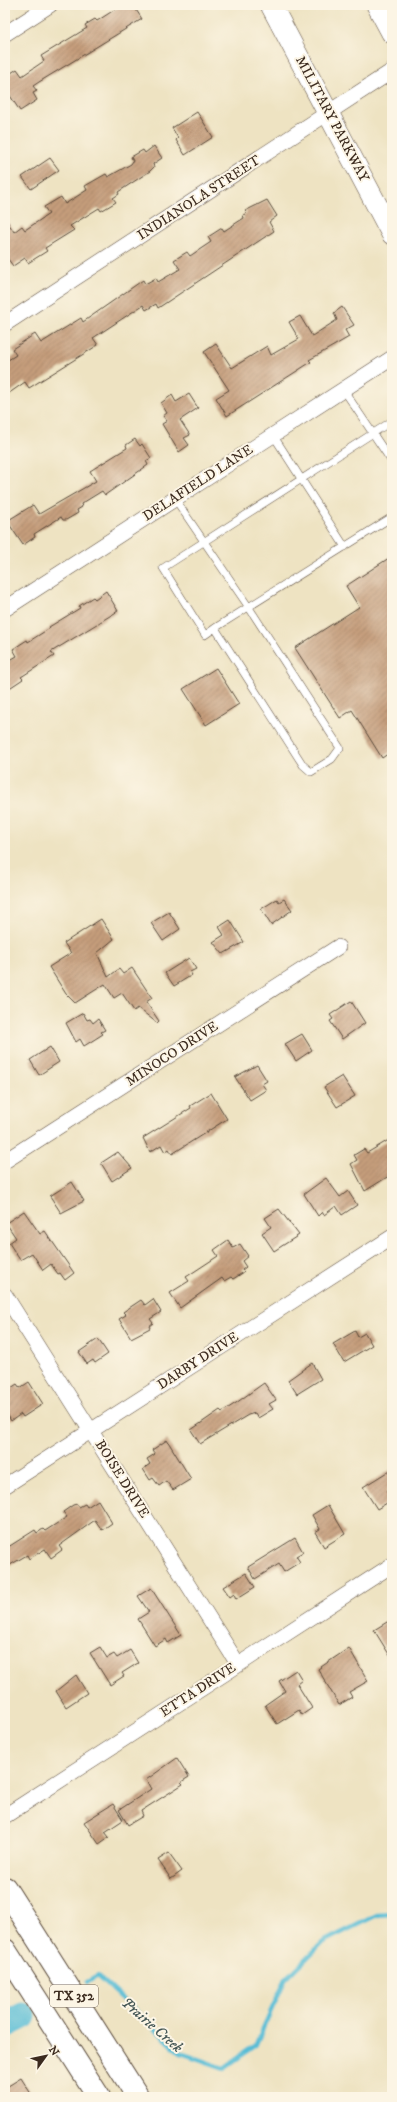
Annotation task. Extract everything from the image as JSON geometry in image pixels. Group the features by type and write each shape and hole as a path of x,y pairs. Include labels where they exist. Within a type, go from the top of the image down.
{"main road":[{"name":"MILITARY PARKWAY","path":"271,5 392,234"},
{"path":"377,5 392,33"},
{"name":"TX 352","path":"5,1888 138,2097"},
{"name":"TX 352","path":"5,1950 99,2097"}],"street":[{"path":"6,30 50,5"},
{"name":"INDIANOLA STREET","path":"5,324 392,71"},
{"name":"DELAFIELD LANE","path":"5,609 392,358"},
{"name":"MINOCO DRIVE","path":"5,1161 338,947"},
{"name":"DARBY DRIVE","path":"5,1486 392,1237"},
{"name":"BOISE DRIVE","path":"5,1295 238,1664"},
{"name":"ETTA DRIVE","path":"5,1816 392,1565"}],"lane":[{"path":"343,389 392,462"},
{"path":"392,422 163,568 205,634 392,517"},
{"path":"272,435 345,547"},
{"path":"175,499 248,606 340,748 332,759 311,772 303,765 215,628"}],"building":[{"path":"122,5 133,5 142,19 33,86 37,91 33,93 37,100 20,111 5,88 5,77 17,69 22,76 44,61 41,56 87,28 85,25 95,19 97,21"},
{"path":"197,112 213,137 185,155 176,140 178,138 172,128"},
{"path":"154,146 162,158 153,164 154,167 150,171 118,192 119,194 113,198 116,202 101,211 99,208 70,226 74,230 45,248 47,251 28,263 25,258 13,266 5,255 5,218 14,232 22,226 25,230 49,214 44,207 61,197 65,204 87,190 85,186 106,174 108,177 131,164 133,161 131,157 143,150 145,153"},
{"path":"50,158 59,170 31,189 22,177"},
{"path":"267,200 277,216 269,222 274,231 158,308 156,304 146,310 143,305 93,338 98,345 29,388 25,382 5,396 5,362 16,355 12,349 35,334 41,343 81,318 83,322 143,280 145,284 156,278 158,282 180,269 174,260 187,252 190,256 211,242 208,237 222,228 224,231 244,218 243,215 247,213 245,211"},
{"path":"342,307 354,325 345,330 349,337 309,360 311,362 227,416 216,398 229,390 204,352 216,344 232,368 267,346 271,355 299,339 289,322 300,316 312,336 337,320 334,313"},
{"path":"189,394 198,408 180,420 190,435 184,438 189,445 179,452 162,424 167,421 163,416 167,413 161,403 172,395 176,402"},
{"path":"135,439 140,446 142,444 151,458 146,461 148,465 105,495 102,491 81,504 82,507 77,510 78,513 66,520 63,520 61,517 34,534 35,537 23,545 7,521 33,505 39,514 96,481 90,471 127,448 126,445"},
{"path":"392,556 392,751 382,758 352,710 340,718 295,648 359,607 346,586"},
{"path":"106,591 118,611 51,652 54,656 21,677 23,679 5,691 5,663 17,656 13,649 27,640 28,642 80,608 79,606 93,597 95,599"},
{"path":"216,668 239,704 206,725 183,689"},
{"path":"277,899 279,902 284,899 292,910 271,925 261,909"},
{"path":"169,912 180,929 163,941 151,923"},
{"path":"101,919 114,939 97,953 108,977 119,969 123,974 132,968 152,998 146,1002 159,1021 157,1023 138,1008 134,1011 122,993 114,998 105,984 75,1003 66,994 49,967 71,953 64,943"},
{"path":"230,920 244,942 223,954 213,942 224,935 219,927"},
{"path":"189,958 196,969 190,972 192,975 174,986 165,973"},
{"path":"351,1001 365,1023 342,1039 330,1021 333,1019 330,1015"},
{"path":"83,1013 87,1020 90,1019 93,1023 98,1019 105,1030 101,1032 103,1034 84,1046 80,1039 76,1042 66,1023"},
{"path":"302,1034 312,1050 296,1061 285,1044"},
{"path":"50,1047 59,1062 39,1075 30,1060"},
{"path":"257,1065 267,1081 262,1084 266,1090 250,1100 235,1077"},
{"path":"342,1076 355,1096 337,1107 324,1087"},
{"path":"211,1093 227,1119 172,1154 169,1149 165,1152 161,1145 150,1152 143,1138 191,1108 190,1106"},
{"path":"392,1138 392,1174 365,1191 351,1164 357,1160 354,1155 364,1149 367,1153"},
{"path":"118,1152 132,1168 112,1181 101,1163"},
{"path":"326,1178 340,1197 348,1191 357,1205 342,1215 336,1206 324,1215 322,1212 318,1216 304,1194"},
{"path":"72,1182 84,1201 61,1213 50,1196"},
{"path":"279,1209 299,1235 274,1251 262,1233 271,1227 265,1218"},
{"path":"24,1211 40,1234 45,1231 74,1273 65,1280 60,1273 58,1274 51,1264 43,1270 32,1253 20,1260 9,1243 16,1238 6,1223"},
{"path":"228,1240 233,1248 240,1244 248,1256 242,1261 246,1267 242,1270 244,1272 233,1279 231,1277 224,1281 222,1278 180,1308 170,1293 189,1281 186,1277 218,1256 214,1250"},
{"path":"153,1299 161,1312 150,1319 153,1323 149,1326 150,1328 131,1338 119,1319 126,1315 123,1312 141,1300 145,1305"},
{"path":"355,1331 358,1337 365,1333 372,1345 344,1362 333,1344"},
{"path":"98,1339 108,1354 95,1363 93,1360 87,1364 79,1352"},
{"path":"312,1363 321,1379 297,1394 288,1380"},
{"path":"29,1382 43,1404 23,1417 21,1414 11,1421 5,1410 5,1392 17,1384 20,1388"},
{"path":"264,1383 276,1400 269,1404 273,1409 258,1418 255,1413 248,1415 200,1444 191,1430 220,1410 222,1412 236,1403"},
{"path":"167,1440 191,1479 173,1490 166,1481 159,1486 153,1478 150,1480 143,1469 150,1464 147,1459 155,1454 152,1450"},
{"path":"392,1469 392,1487 386,1491 392,1500 377,1509 363,1487"},
{"path":"98,1500 112,1523 102,1530 95,1520 59,1546 62,1550 51,1558 45,1549 29,1559 27,1555 5,1568 5,1549 35,1530 37,1533 43,1529 45,1531 67,1517 63,1512 73,1505 77,1504 79,1507 85,1504 87,1507"},
{"path":"328,1505 345,1534 324,1547 315,1532 320,1529 312,1515"},
{"path":"295,1538 303,1552 296,1556 300,1562 284,1572 279,1564 255,1579 248,1567"},
{"path":"246,1573 255,1587 236,1599 234,1594 230,1597 223,1587"},
{"path":"151,1588 181,1635 168,1643 166,1639 155,1646 138,1619 149,1612 138,1596"},
{"path":"392,1619 392,1659 374,1630"},
{"path":"100,1647 107,1658 114,1654 117,1658 130,1650 138,1663 122,1673 124,1676 110,1685 90,1653"},
{"path":"349,1648 368,1681 349,1692 352,1697 339,1705 318,1669"},
{"path":"296,1670 302,1680 297,1684 312,1708 302,1715 299,1710 277,1724 265,1705 285,1691 279,1681"},
{"path":"76,1675 87,1693 66,1707 56,1691"},
{"path":"177,1758 189,1777 181,1782 183,1784 141,1811 143,1816 128,1825 119,1810 151,1789 146,1780"},
{"path":"113,1804 123,1820 105,1832 109,1837 99,1844 84,1822"},
{"path":"169,1853 182,1871 171,1879 158,1860"},
{"path":"21,2078 33,2097 5,2097 5,2088"}],"waterway":[{"name":"Prairie Creek","path":"87,1982 98,1976 181,2053 224,2068 255,2046 285,1980 323,1942 377,1915 392,1914"},
{"name":"Prairie Creek","path":"5,2025 23,2016"}]}
